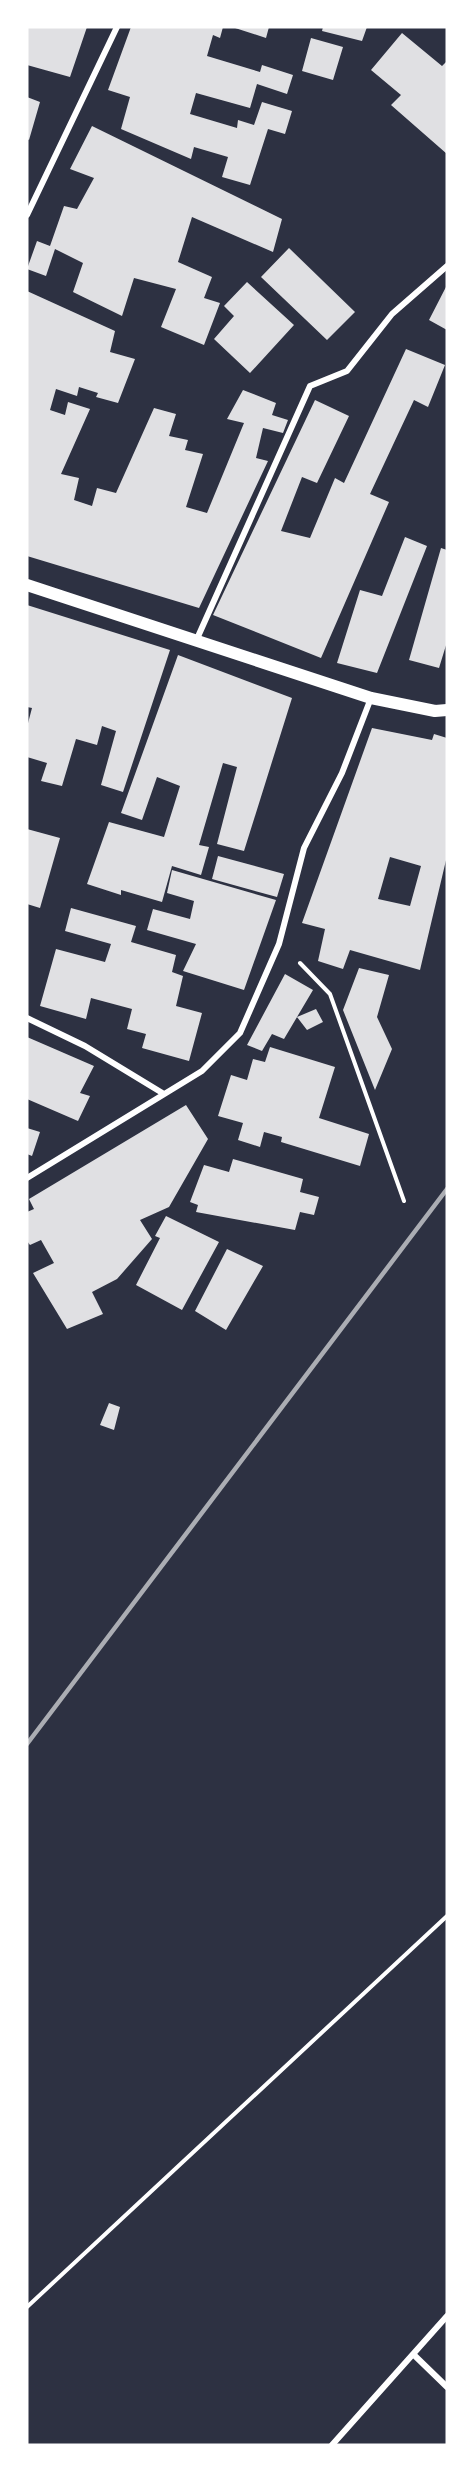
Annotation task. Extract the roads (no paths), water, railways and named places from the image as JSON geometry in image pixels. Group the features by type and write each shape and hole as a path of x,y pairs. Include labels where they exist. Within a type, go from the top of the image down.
{"main road":[{"path":"27,585 371,698 435,711 447,710"}],"street":[{"path":"27,215 117,27"},
{"path":"195,641 310,386 347,371 392,314 447,266"},
{"path":"27,1178 202,1071 240,1033 279,944 304,848 342,773 371,698"},
{"path":"27,1018 86,1046 165,1094"},
{"path":"332,2445 447,2316"},
{"path":"413,2354 447,2387"}],"railway":[{"path":"27,1744 447,1189"}]}
